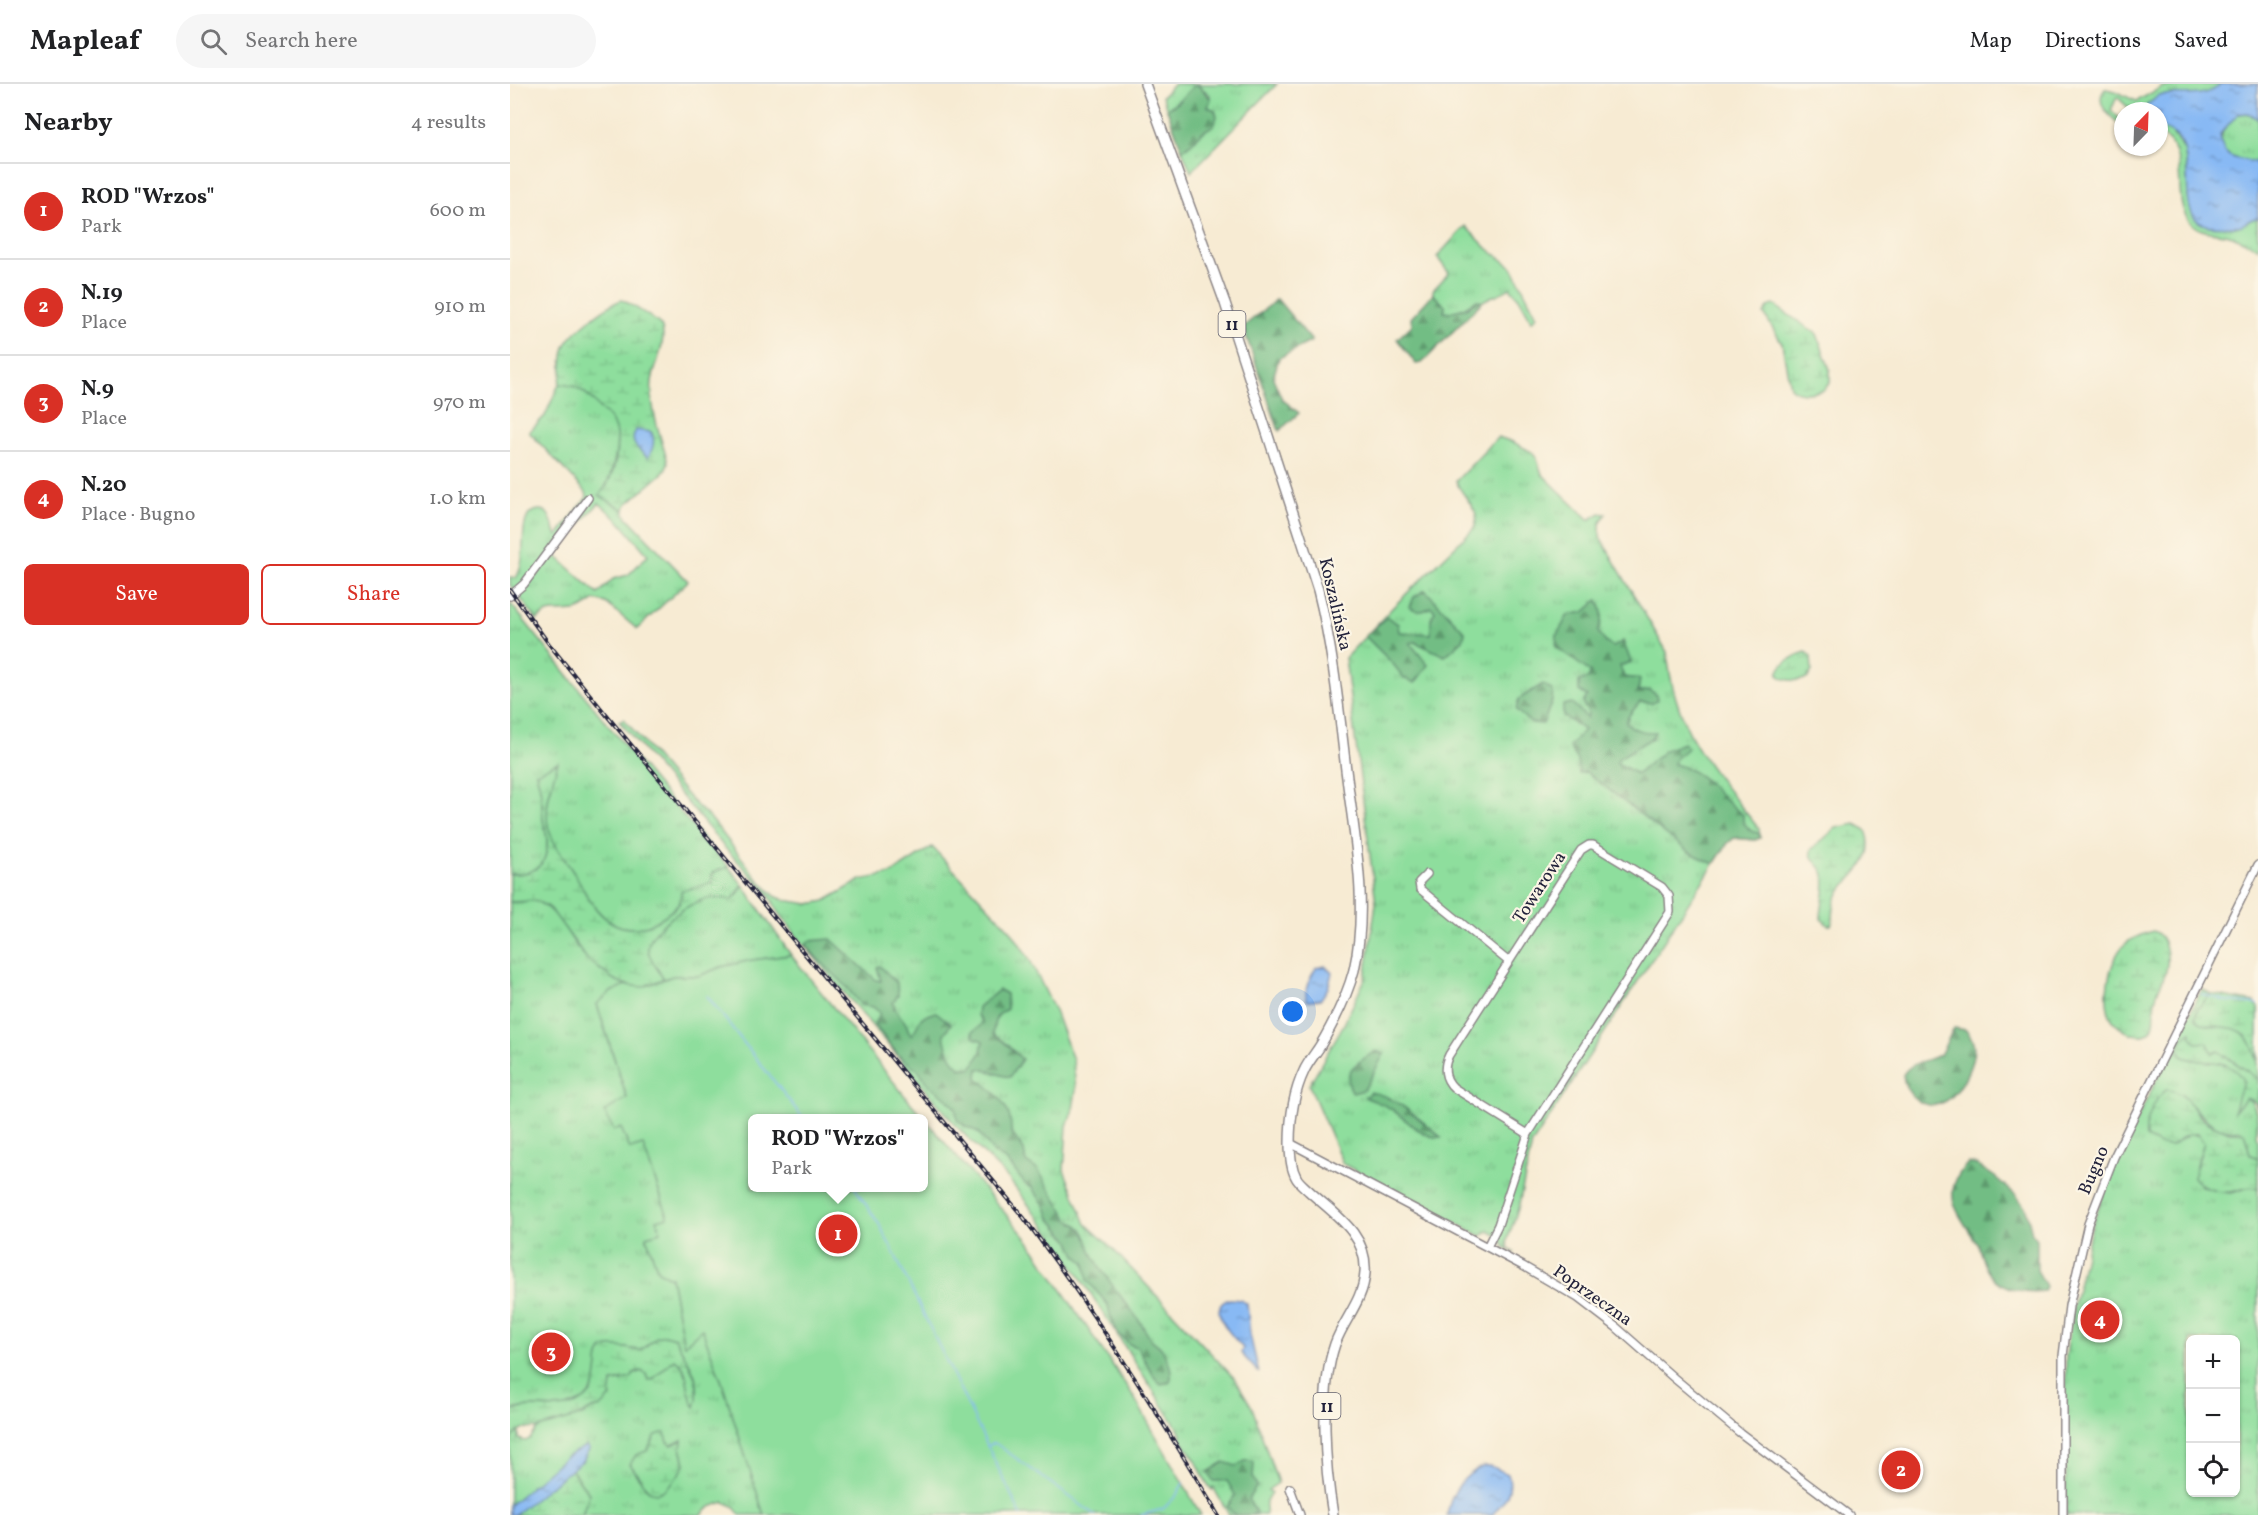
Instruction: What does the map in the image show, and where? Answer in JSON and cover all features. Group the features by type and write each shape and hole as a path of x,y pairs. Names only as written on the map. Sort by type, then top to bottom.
{"highway":[{"name":"Koszalińska","path":"1145,84 1225,303 1316,582 1334,670 1359,875 1359,936 1351,979 1343,1002 1332,1026 1302,1076 1294,1106 1290,1143"},
{"name":"11","path":"1290,1143 1296,1177 1351,1228 1358,1240 1364,1259 1365,1272 1358,1303 1335,1343 1327,1382 1326,1446 1328,1485 1333,1515"}],"street":[{"path":"510,596 524,584 588,498"},
{"name":"Towarowa","path":"1589,845 1598,847 1662,887 1670,901 1670,912 1665,921 1528,1134 1454,1088 1445,1074 1445,1064 1449,1055 1509,962 1581,850 1589,845"},
{"name":"Bugno","path":"2062,1515 2062,1356 2069,1306 2088,1224 2114,1157 2258,865"},
{"path":"1427,874 1419,882 1420,889 1509,962"},
{"path":"1487,1247 1498,1225 1528,1134"},
{"name":"Poprzeczna","path":"1290,1143 1556,1284 1593,1309 1739,1432 1849,1515"},
{"path":"1290,1488 1300,1515"}],"green space":[{"path":"1174,84 1277,84 1191,172 1182,150 1197,138 1215,110 1208,107 1210,95 1198,85 1167,109 1162,96"},
{"path":"2185,84 2222,84 2214,91 2200,95 2172,94 2151,102 2122,102 2117,97 2111,110 2114,113 2114,120 2102,105 2101,100 2105,89 2113,90 2137,101 2162,87"},
{"path":"1194,85 1198,85 1211,99 1208,107 1215,110 1217,116 1214,126 1205,130 1182,150 1167,109 1177,103"},
{"path":"2247,113 2258,119 2258,162 2233,158 2225,152 2222,146 2224,128 2238,114"},
{"path":"2168,130 2185,151 2189,202 2222,225 2236,227 2257,217 2258,248 2228,234 2199,229 2190,222 2181,200 2175,151 2169,141"},
{"path":"1465,226 1488,249 1512,267 1537,316 1532,321 1519,298 1510,288 1482,302 1478,300 1458,311 1444,312 1445,306 1433,294 1433,290 1449,273 1437,257"},
{"path":"1433,294 1445,306 1444,312 1446,313 1468,307 1474,301 1482,302 1422,363 1416,364 1397,339 1412,325 1411,318"},
{"path":"1277,299 1312,341 1279,358 1273,378 1282,399 1299,413 1279,431 1243,327"},
{"path":"622,300 654,320 663,331 662,345 652,381 652,402 668,463 665,471 626,505 624,510 599,495 613,471 617,451 616,432 612,421 581,390 559,384 568,341 590,320"},
{"path":"1774,305 1817,334 1830,370 1830,382 1824,390 1802,393 1790,387 1782,343 1764,314 1768,307"},
{"path":"559,384 571,385 581,390 611,419 616,436 615,458 609,479 600,495 624,510 626,516 688,581 637,629 606,603 595,600 578,610 547,613 537,620 510,585 510,577 516,578 520,570 524,527 530,513 537,510 546,512 557,536 587,497 586,492 529,432 545,416","holes":["599,503 619,521 648,555 628,575 613,579 598,594 553,553"]},
{"path":"1498,437 1532,452 1542,474 1589,520 1600,513 1606,514 1600,524 1600,537 1667,652 1671,680 1687,728 1711,768 1759,829 1760,838 1755,840 1734,838 1727,844 1532,1144 1518,1209 1507,1241 1508,1247 1515,1253 1504,1247 1500,1237 1488,1231 1481,1236 1343,1164 1309,1085 1344,1024 1365,979 1376,903 1345,658 1393,607 1473,529 1476,523 1475,511 1456,481"},
{"path":"1425,590 1465,632 1463,640 1445,656 1415,642 1410,643 1428,665 1415,683 1404,678 1365,636 1387,617 1398,624 1399,632 1431,634 1431,619 1435,611 1431,607 1420,611 1410,607 1414,597"},
{"path":"1598,600 1602,616 1598,632 1606,643 1614,647 1623,641 1631,662 1620,666 1624,677 1640,679 1638,692 1649,690 1656,694 1657,700 1653,703 1640,702 1626,722 1639,730 1655,732 1652,738 1619,758 1617,763 1637,774 1665,750 1684,743 1688,748 1676,758 1674,764 1703,779 1743,815 1743,822 1750,830 1760,834 1760,838 1755,840 1734,838 1727,844 1714,864 1689,852 1586,772 1579,773 1577,760 1569,747 1584,730 1563,716 1563,705 1572,703 1587,718 1588,713 1583,703 1587,696 1579,691 1579,681 1589,678 1590,672 1556,647 1557,635 1568,615 1584,612"},
{"path":"510,603 645,770 729,867 716,871 712,875 712,883 690,888 668,913 656,922 643,927 630,928 616,925 603,916 591,902 551,836 546,814 552,785 536,773 541,790 547,838 546,855 543,862 533,870 527,873 510,874"},
{"path":"1806,652 1811,657 1812,671 1807,679 1788,680 1778,675 1792,658"},
{"path":"1543,684 1553,691 1552,701 1543,724 1531,723 1516,710 1519,699"},
{"path":"624,719 691,800 712,820 758,879 775,896 784,900 809,904 825,901 861,880 891,874 932,847 1011,931 1029,958 1055,1011 1073,1060 1076,1090 1067,1126 1064,1170 1086,1224 1109,1245 1235,1379 1252,1407 1278,1483 1268,1490 1271,1493 1266,1502 1265,1515 1229,1515 1213,1487 1212,1490 1207,1483 1181,1438 1182,1435 1058,1243 1007,1177 959,1129 803,944 767,892 725,848 619,721"},
{"path":"558,762 548,802 547,818 550,833 589,899 601,914 612,922 623,927 634,928 657,921 680,903 681,891 712,883 712,875 716,871 729,867 743,885 733,899 708,898 689,906 661,926 654,934 649,942 648,950 663,979 643,987 626,985 613,979 587,959 550,908 536,901 510,902 510,874 527,873 533,870 543,862 546,855 547,838 541,790 536,773"},
{"path":"1855,824 1866,830 1869,851 1861,868 1837,897 1832,922 1828,925 1821,919 1824,875 1812,858 1811,850 1836,828"},
{"path":"743,885 791,955 721,967 699,976 673,976 663,979 648,950 649,942 654,934 669,918 688,906 709,898 737,896"},
{"path":"536,901 551,911 561,921 588,960 606,974 626,985 611,992 597,1005 627,1099 605,1112 621,1127 630,1148 643,1144 668,1218 661,1232 646,1236 658,1271 671,1277 684,1345 702,1328 723,1385 764,1515 740,1515 733,1506 724,1502 708,1508 701,1515 582,1515 589,1494 571,1469 582,1461 589,1449 586,1446 565,1458 510,1505 510,1444 516,1433 519,1433 519,1439 525,1441 530,1439 538,1428 580,1416 601,1407 611,1389 612,1382 621,1381 641,1371 646,1374 648,1380 653,1379 674,1359 684,1368 695,1406 697,1386 693,1370 675,1338 657,1337 641,1350 613,1347 598,1375 596,1386 584,1400 564,1408 529,1407 510,1410 510,902","holes":["656,1435 672,1446 682,1440 681,1448 685,1464 659,1492 649,1491 635,1473 636,1455 647,1451"]},
{"path":"2153,931 2158,933 2164,942 2167,954 2166,971 2156,997 2154,1024 2147,1034 2136,1035 2123,1030 2114,1022 2108,1005 2108,982 2114,961 2124,945 2134,938"},
{"path":"831,939 876,980 881,981 877,967 880,966 897,983 898,995 893,1003 912,1035 922,1017 936,1012 951,1024 944,1034 945,1039 951,1056 960,1067 972,1068 981,1052 983,1041 974,1038 972,1032 980,1026 982,1021 977,1015 978,1007 999,990 1006,994 1007,1009 996,1019 993,1034 1022,1059 1010,1077 978,1069 977,1078 1006,1108 1011,1123 1011,1132 1024,1150 1026,1162 1038,1170 1069,1220 1084,1231 1094,1257 1105,1274 1150,1338 1162,1349 1171,1370 1170,1382 1161,1384 1137,1347 1129,1344 1117,1332 1108,1305 1088,1281 1085,1263 1076,1255 1069,1240 1050,1218 1046,1207 1032,1188 1025,1184 1007,1161 994,1153 978,1132 957,1120 956,1109 930,1086 918,1070 898,1055 874,1024 879,1017 879,1012 873,1007 861,1005 806,945 809,941"},
{"path":"791,955 920,1114 748,1114 748,1192 928,1192 928,1123 1028,1240 1132,1394 1201,1515 764,1515 723,1385 702,1329 684,1345 671,1277 658,1271 646,1236 661,1232 657,1220 668,1217 643,1145 630,1149 621,1128 614,1130 604,1112 627,1098 597,1004 611,992 626,985 643,987 673,976 699,976 721,967"},
{"path":"2202,989 2211,994 2197,1009 2198,1021 2214,1027 2230,1026 2244,1034 2253,1048 2258,1079 2225,1055 2213,1054 2209,1046 2197,1043 2191,1037 2192,1060 2222,1063 2241,1075 2244,1082 2235,1110 2246,1098 2255,1108 2258,1158 2250,1155 2246,1138 2241,1130 2231,1131 2214,1125 2181,1094 2158,1098 2146,1127 2160,1145 2171,1146 2191,1133 2201,1137 2204,1143 2196,1165 2201,1186 2226,1193 2251,1187 2258,1189 2258,1515 2066,1515 2066,1356 2073,1307 2092,1225 2117,1159"},
{"path":"2211,994 2255,1002 2258,1008 2258,1059 2249,1039 2241,1032 2228,1027 2207,1025 2195,1018 2197,1009"},
{"path":"1954,1028 1966,1030 1972,1041 1973,1058 1967,1075 1952,1097 1938,1104 1924,1104 1912,1096 1903,1075 1910,1067 1940,1055"},
{"path":"2191,1032 2191,1037 2197,1043 2207,1042 2213,1054 2218,1051 2258,1079 2258,1107 2255,1102 2246,1098 2234,1112 2237,1097 2244,1082 2231,1067 2182,1056 2181,1042"},
{"path":"1376,1051 1384,1054 1364,1090 1353,1093 1349,1085 1349,1073 1357,1063"},
{"path":"2166,1090 2179,1093 2199,1116 2210,1124 2229,1132 2244,1132 2250,1155 2258,1158 2258,1189 2250,1187 2233,1192 2219,1192 2204,1187 2196,1181 2193,1177 2204,1143 2198,1134 2187,1135 2171,1146 2160,1145 2146,1138 2151,1112"},
{"path":"1370,1092 1390,1098 1441,1137 1421,1132 1391,1109 1365,1097"},
{"path":"1968,1163 1977,1165 1995,1177 2016,1195 2026,1209 2032,1233 2037,1239 2037,1270 2046,1286 2044,1291 2028,1292 2012,1288 1997,1281 1987,1270 1977,1244 1954,1204 1954,1185"},
{"path":"664,1335 675,1338 696,1380 695,1407 686,1374 680,1363 674,1359 653,1379 648,1380 646,1374 641,1371 636,1372 631,1378 612,1382 610,1398 601,1407 580,1416 538,1428 524,1429 516,1433 510,1444 510,1410 530,1407 559,1408 574,1405 592,1392 599,1358 605,1348 641,1350 657,1337"},
{"path":"665,1433 668,1442 672,1445 682,1440 681,1448 685,1464 671,1484 655,1493 649,1491 630,1464 636,1455 647,1451 656,1435"},
{"path":"1247,1460 1254,1462 1253,1478 1257,1486 1248,1499 1256,1512 1252,1515 1235,1515 1227,1507 1235,1495 1227,1481 1213,1481 1208,1472 1224,1462 1236,1466"},
{"path":"571,1469 589,1494 582,1515 514,1515"}],"water":[{"path":"2222,84 2258,84 2258,119 2247,113 2238,114 2220,134 2221,143 2227,154 2237,159 2258,162 2258,218 2239,226 2208,226 2194,218 2189,206 2186,159 2182,145 2174,134 2168,132 2168,102 2151,102 2159,95 2192,95 2215,89"},
{"path":"636,430 651,432 653,445 648,458 634,443"},
{"path":"1325,966 1332,973 1328,988 1321,999 1307,1001 1307,988 1316,968"},
{"path":"1230,1299 1241,1300 1247,1304 1250,1335 1259,1373 1241,1353 1243,1348 1223,1323 1219,1309 1222,1303"},
{"path":"586,1446 589,1449 582,1461 514,1515 510,1515 510,1505 565,1457"},
{"path":"1484,1466 1491,1466 1508,1474 1509,1491 1500,1506 1492,1515 1447,1515 1459,1485 1470,1474"}],"waterway":[{"path":"2201,994 2226,1001 2258,1004"},
{"path":"707,996 800,1114"},
{"path":"858,1192 879,1224 895,1255 1021,1515"},
{"path":"987,1446 995,1443 1095,1515"},
{"path":"1141,1515 1163,1509 1176,1496 1183,1483"}],"railway":[{"path":"510,590 549,644 608,717 1024,1218 1076,1290 1125,1364 1218,1515"}],"place":[{"name":"ROD \"Wrzos\"","path":"838,1234"},
{"name":"N.20","path":"2100,1320"},
{"name":"N.9","path":"551,1352"},
{"name":"N.19","path":"1901,1470"}]}
